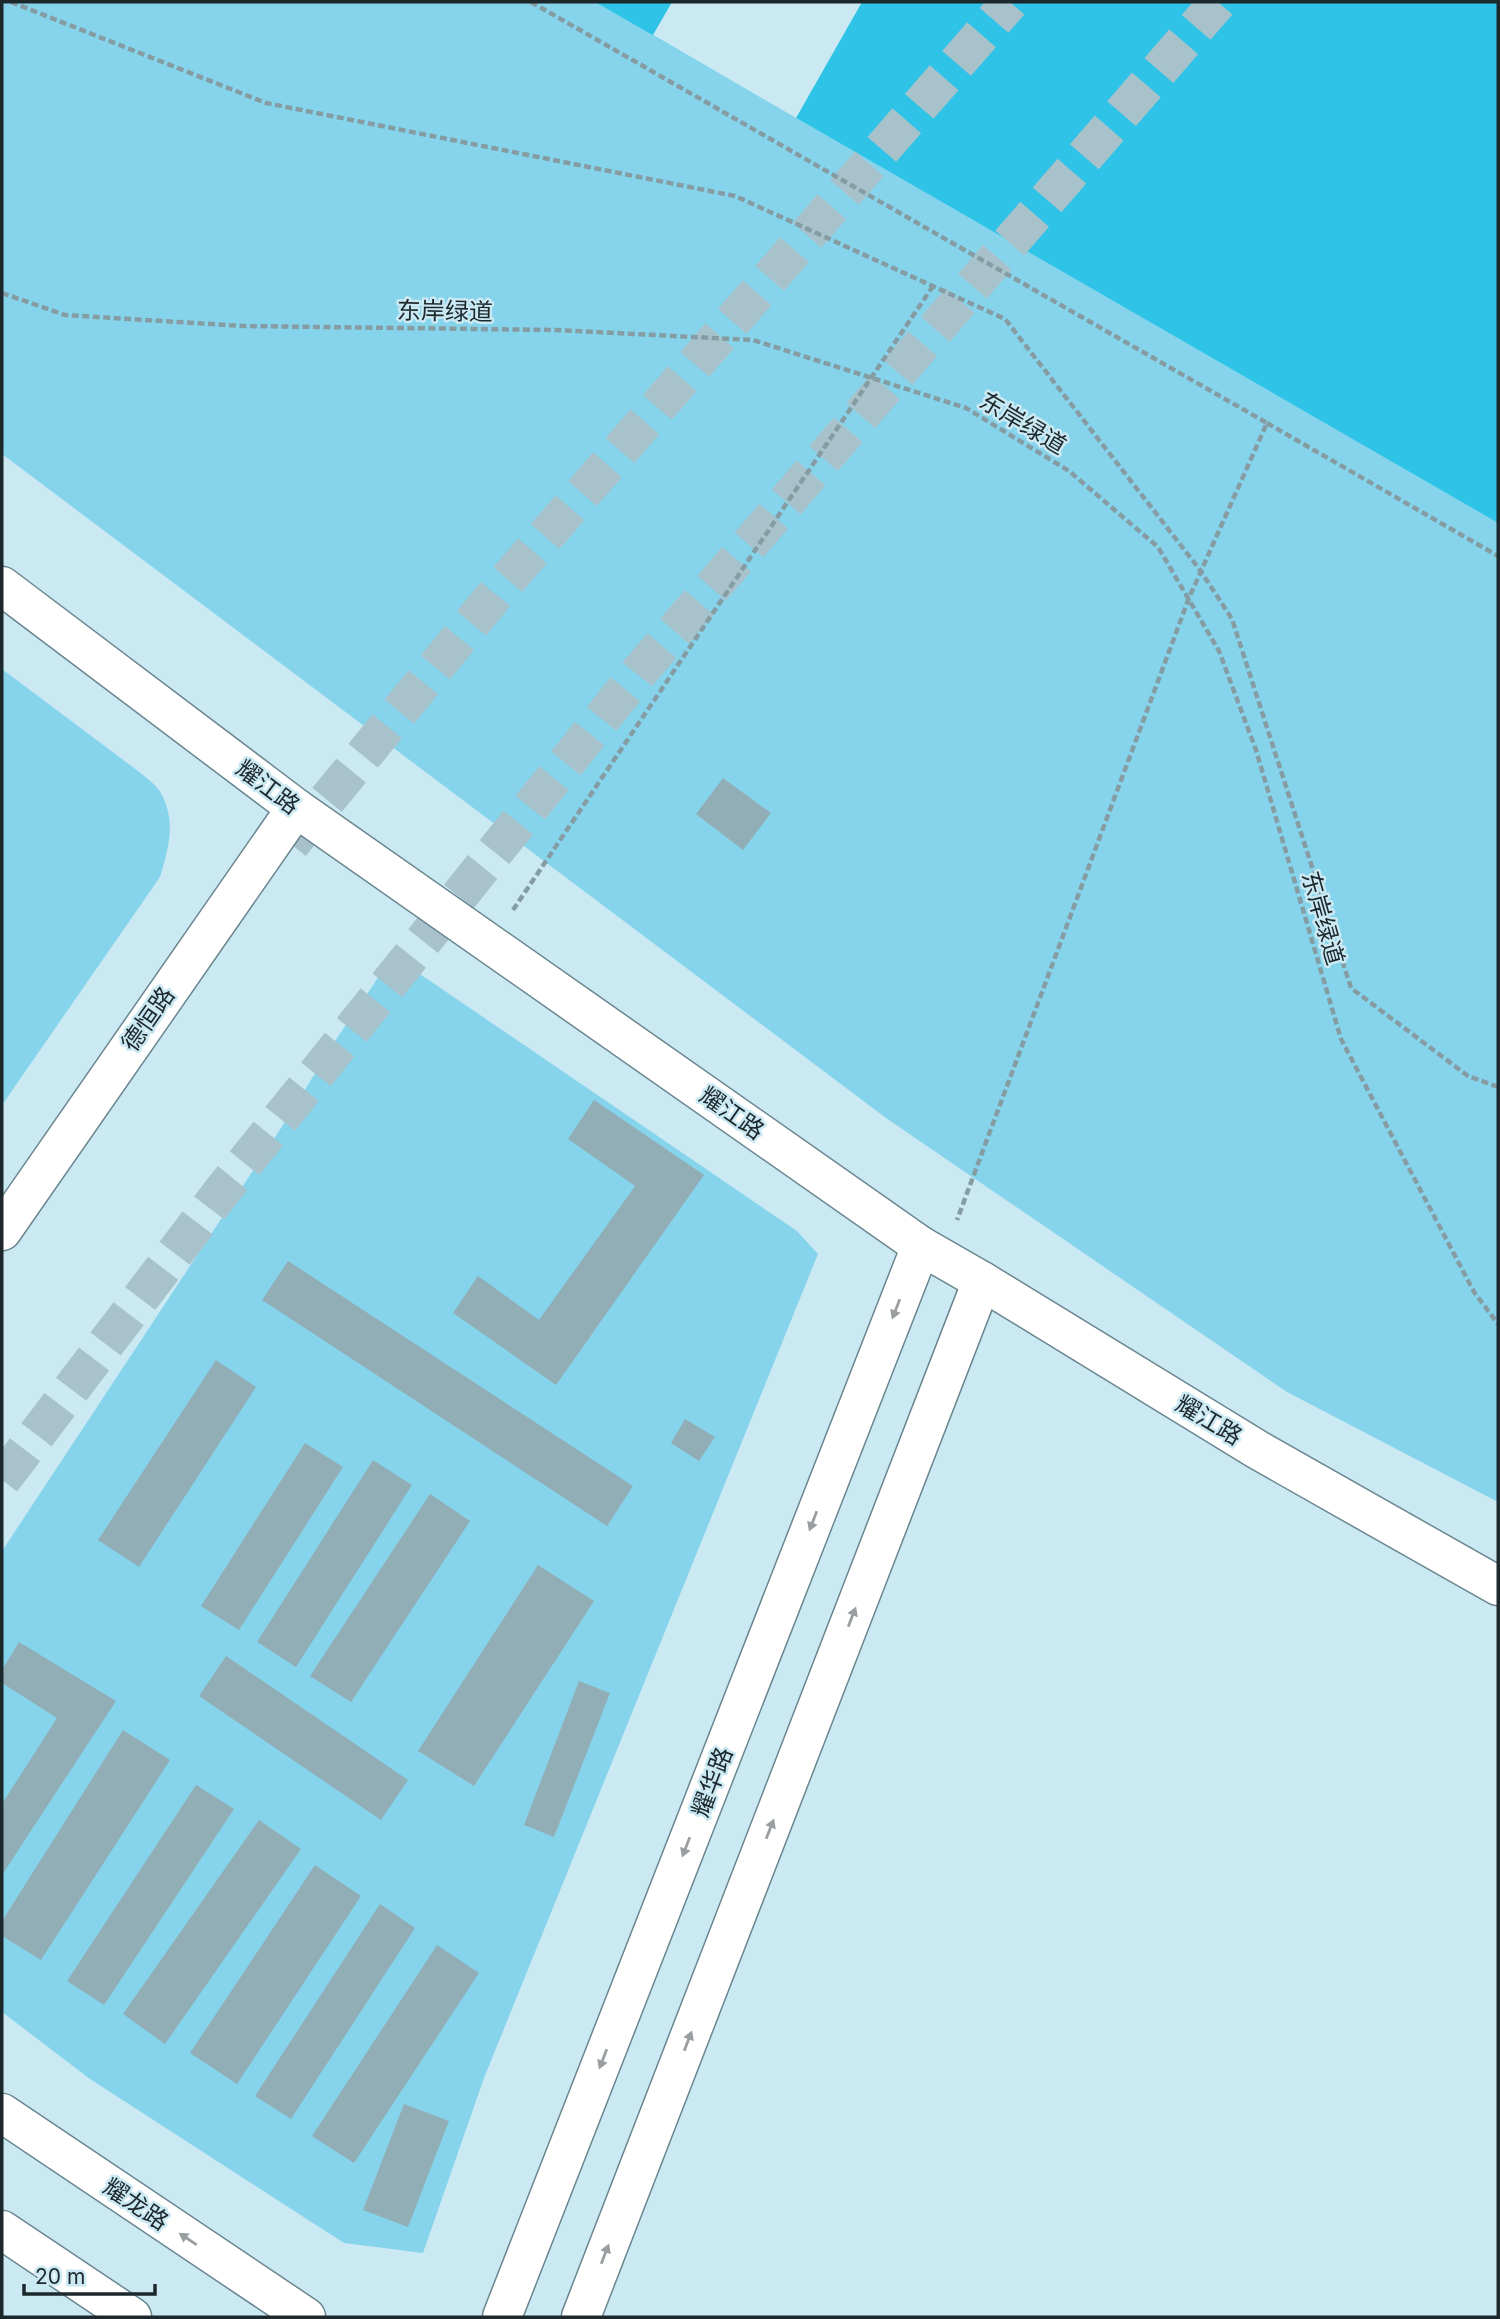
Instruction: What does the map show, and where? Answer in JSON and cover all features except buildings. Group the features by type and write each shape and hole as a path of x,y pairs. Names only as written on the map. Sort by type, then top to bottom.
{"main road":[{"name":"耀江路","path":"2,586 296,808 932,1252 1258,1450 1498,1586"},
{"name":"德恒路","path":"2,1231 296,808"},
{"name":"耀华路","path":"502,2317 932,1252"},
{"path":"581,2317 982,1281"},
{"name":"耀龙路","path":"2,2113 306,2317"},
{"path":"2,2230 132,2317"}],"path":[{"path":"11,2 266,103 735,196 1005,319 1200,570 1232,619 1351,988 1468,1076 1498,1087"},
{"path":"531,2 1498,556"},
{"path":"490,944 933,286"},
{"name":"东岸绿道","path":"2,293 65,315 78,316 243,326 556,330 753,340 966,408 1069,471 1158,547 1219,651 1256,750 1341,1039 1474,1292 1498,1324"},
{"path":"932,1252 1200,570 1267,423"}],"shaded area":[{"path":"2,2 595,2 1498,523 1498,1502 1287,1392 886,1118 2,454"},
{"path":"595,2 1498,2 1498,523"},
{"path":"2,669 155,785 165,801 170,833 160,877 2,1105"},
{"path":"395,957 797,1231 818,1254 484,2078 423,2253 344,2243 90,2079 2,2012 2,1551 281,1128 337,1038"}],"pier":[{"path":"672,2 862,2 796,118 653,35"}],"tunnel":[{"path":"291,844 502,586 1010,2"},
{"path":"2,1480 219,1195 640,671 1218,2"}]}
